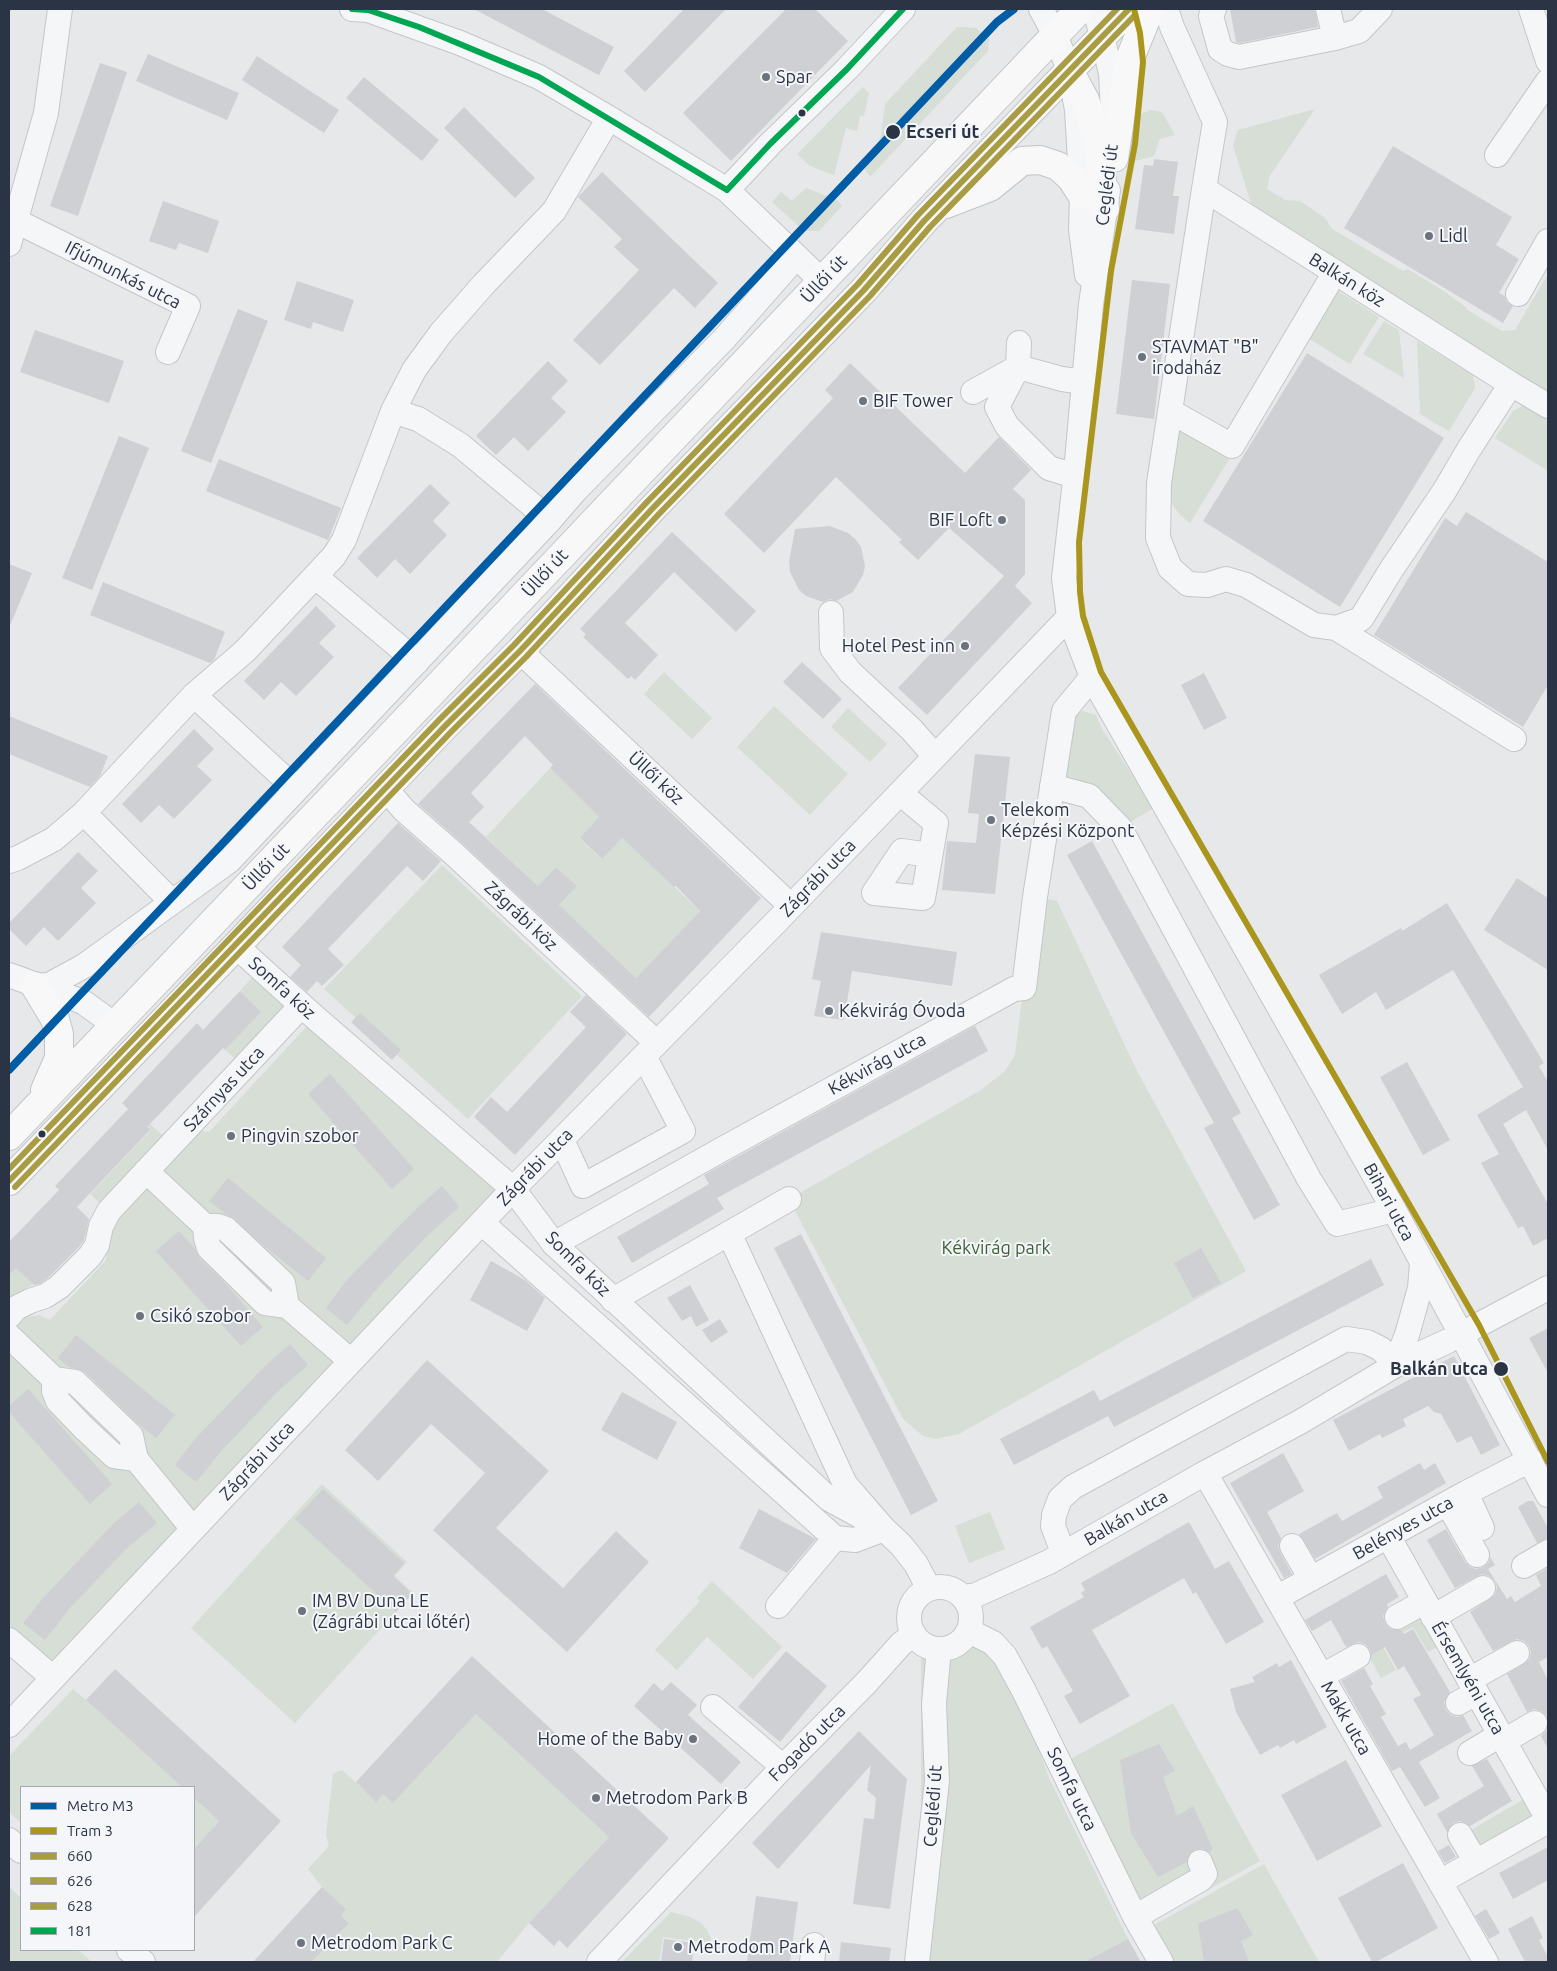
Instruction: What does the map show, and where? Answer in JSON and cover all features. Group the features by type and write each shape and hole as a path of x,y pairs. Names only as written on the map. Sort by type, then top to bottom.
{"main road":[{"name":"Üllői út","path":"9,1136 1080,9"},
{"name":"Üllői út","path":"9,1181 520,651 652,509 864,290 938,208 1129,9"},
{"path":"1114,158 1129,61 1150,9"},
{"path":"1012,81 1044,69 1070,72 1085,100 1098,140 1106,209"},
{"path":"938,208 990,188 1022,161 1040,160 1058,166 1071,178 1082,195"},
{"path":"35,986 56,1019 59,1034 59,1058 52,1077 36,1107"},
{"path":"114,1070 116,1048 115,1024 149,1034"}],"street":[{"name":"Ifjúmunkás utca","path":"60,9 46,113 11,235 188,306 168,352"},
{"path":"362,9 452,40 539,77 610,118 727,190 822,281"},
{"path":"727,190 770,144 847,69 903,9"},
{"path":"1041,9 1055,35"},
{"name":"Ceglédi út","path":"1092,677 1069,617 1064,578 1092,304 1114,158 1111,73 1095,9"},
{"path":"1166,9 1172,27 1215,122 1159,483 1158,538 1170,568 1188,584 1207,585 1226,579 1246,585 1314,625 1336,628 1514,739"},
{"path":"1214,9 1211,16 1220,49 1228,54 1239,57 1335,38 1359,31 1374,11"},
{"path":"1328,9 1335,38"},
{"path":"1531,9 1548,61"},
{"name":"Ceglédi út","path":"1055,35 1070,72 1077,110 1082,195 1081,230 1092,304"},
{"path":"1497,155 1548,80"},
{"path":"9,861 54,839 84,813 194,695 245,651 334,556 344,540 393,411 414,370 441,333 484,284 554,211 610,118"},
{"name":"Balkán köz","path":"1204,189 1548,406"},
{"path":"1518,294 1548,241"},
{"name":"Üllői út","path":"35,986 48,985 84,966 229,861 550,520 575,491 724,339 796,257"},
{"path":"1170,411 1232,446 1335,272"},
{"path":"1019,343 1018,367 997,407 1007,426 1049,468 1065,473 1076,472"},
{"path":"973,392 1018,367 1062,379 1084,382"},
{"path":"1336,628 1361,619 1511,384"},
{"path":"393,411 418,419 460,445 550,520"},
{"path":"315,576 417,662"},
{"path":"831,613 832,648 850,672 911,729 936,756"},
{"name":"Zágrábi utca","path":"9,1725 35,1713 53,1678 513,1189 791,906 1069,617"},
{"name":"Üllői köz","path":"520,651 791,906"},
{"name":"Kékvirág utca","path":"554,1244 1014,989 1024,988 1034,898 1064,711 1092,677"},
{"name":"Bihari utca","path":"1092,677 1394,1210 1548,1495"},
{"path":"194,695 296,789"},
{"path":"1052,786 1089,796 1120,828 1309,1179 1337,1224 1394,1210"},
{"name":"Zágrábi köz","path":"386,789 404,810 460,860 650,1050 684,1131 582,1186 562,1140"},
{"path":"900,793 936,823 930,855"},
{"path":"84,813 172,902"},
{"name":"Somfa köz","path":"236,946 302,1006 513,1189 554,1244 829,1499 884,1529 901,1545 916,1564 929,1589"},
{"path":"9,975 83,1002 115,1024"},
{"name":"Szárnyas utca","path":"9,1316 16,1308 30,1300 45,1296 59,1287 90,1256 97,1245 101,1226 107,1214 302,1006"},
{"path":"146,1171 205,1226 226,1228 283,1283 287,1306 351,1361"},
{"path":"613,1300 790,1199"},
{"name":"Somfa köz","path":"482,1223 835,1538"},
{"path":"729,1233 845,1484 884,1529 855,1540 835,1538 778,1606"},
{"path":"1394,1366 1407,1335 1420,1288 1422,1263"},
{"name":"Balkán utca","path":"964,1597 976,1595 1049,1562 1300,1422 1394,1366 1461,1334 1548,1288"},
{"path":"9,1336 54,1379 75,1382 132,1436 136,1459 193,1529"},
{"path":"1067,1552 1059,1542 1053,1526 1054,1515 1060,1499 1073,1487 1342,1341 1352,1339 1367,1342 1386,1354 1392,1360 1394,1366"},
{"name":"Belényes utca","path":"1278,1597 1530,1460"},
{"name":"Makk utca","path":"1206,1473 1322,1676 1390,1778 1440,1882 1486,1962"},
{"path":"1457,1498 1482,1528"},
{"path":"1457,1498 1477,1555"},
{"name":"Érsemlyéni utca","path":"1388,1536 1431,1615 1470,1696 1502,1737 1548,1820"},
{"path":"1292,1546 1311,1579"},
{"path":"1524,1566 1548,1552"},
{"path":"938,1587 948,1588 964,1597 971,1613 969,1630 957,1644 939,1649 922,1644 914,1634 909,1620 910,1610 914,1601 929,1589 938,1587"},
{"path":"1398,1617 1431,1615 1486,1593"},
{"name":"Somfa utca","path":"969,1630 993,1643 1005,1656 1135,1917 1161,1962"},
{"name":"Fogadó utca","path":"598,1962 783,1767 866,1683 901,1644 914,1634"},
{"path":"9,1640 53,1678"},
{"name":"Ceglédi út","path":"917,1962 937,1780 934,1703 939,1649"},
{"path":"1322,1676 1358,1656"},
{"path":"1470,1696 1519,1657"},
{"path":"714,1707 783,1767"},
{"path":"1472,1745 1533,1729"},
{"path":"1440,1882 1548,1820"},
{"path":"1460,1835 1476,1862"},
{"path":"9,1840 20,1850"},
{"path":"1135,1917 1202,1879 1205,1874 1200,1862"},
{"path":"130,1951 143,1962"}],"green space":[{"path":"957,27 976,28 989,38 988,51 870,177 865,169 881,136 885,104"},
{"path":"863,87 869,93 864,116 860,116 857,131 846,128 834,175 810,166 797,154"},
{"path":"1315,109 1269,177 1267,189 1285,200 1300,201 1325,218 1332,229 1403,271 1408,269 1502,331 1515,330 1548,274 1548,394 1253,210 1233,145 1238,130"},
{"path":"1151,110 1162,112 1175,135 1160,139 1154,156 1116,166 1123,121"},
{"path":"806,188 837,200 842,206 819,231 804,231 772,202 781,192 792,201"},
{"path":"1338,291 1379,317 1350,364 1308,338"},
{"path":"1384,321 1399,330 1404,378 1363,354"},
{"path":"1417,341 1473,375 1475,388 1449,431 1420,414"},
{"path":"1522,406 1548,419 1548,471 1495,438 1513,411"},
{"path":"1178,428 1231,456 1190,523 1180,515 1172,504 1167,491"},
{"path":"664,672 712,718 692,739 644,694"},
{"path":"774,706 848,774 810,815 737,747"},
{"path":"848,708 887,744 870,762 831,727"},
{"path":"1083,711 1096,715 1102,729 1154,808 1120,828 1062,782 1071,716"},
{"path":"550,768 599,817 580,839 601,859 622,838 700,911 636,978 559,905 577,886 556,867 538,886 486,837"},
{"path":"442,865 582,996 468,1119 324,989"},
{"name":"Kékvirág park","path":"1035,897 1057,901 1136,1069 1246,1271 959,1434 936,1439 923,1436 903,1419 789,1199 981,1090 1005,1071 1015,1055"},
{"path":"256,973 290,1006 239,1062 225,1050 261,1012 240,991"},
{"path":"308,1025 331,1049 481,1178 502,1193 46,1672 9,1640 9,1329 19,1319 39,1315 50,1320 106,1260 109,1228 197,1130 209,1132"},
{"path":"150,1124 167,1139 102,1205 90,1194 150,1131 147,1127"},
{"path":"16,1267 33,1284 9,1302 9,1275"},
{"name":"IM BV Duna LE (Zágrábi utcai lőtér)","path":"322,1484 407,1562 395,1576 413,1593 295,1723 191,1628"},
{"path":"990,1512 1005,1549 969,1563 955,1526"},
{"path":"712,1581 782,1647 753,1679 707,1637 677,1670 655,1650 700,1601 697,1598"},
{"path":"1422,1616 1439,1646 1428,1652 1413,1627 1382,1645 1396,1670 1381,1678 1365,1649"},
{"path":"993,1643 1005,1656 1049,1778 1128,1939 1084,1962 917,1962 921,1932 921,1653"},
{"path":"73,1689 181,1786 20,1786 20,1822 9,1812 9,1756"},
{"path":"1173,1703 1260,1861 1152,1921 1065,1762"},
{"path":"476,1714 609,1837 529,1923 497,1962 312,1962 349,1923 341,1916 346,1909 322,1887 308,1869 329,1846 326,1835 333,1774 342,1770 376,1801 383,1794 393,1803"},
{"path":"1526,1798 1539,1821 1479,1856 1466,1833"},
{"path":"195,1799 219,1821 195,1848"},
{"path":"1264,1864 1319,1962 1175,1962 1154,1925"},
{"path":"9,1887 20,1897 20,1951 79,1951 92,1962 9,1962"},
{"path":"671,1912 690,1917 701,1923 707,1930 711,1943 663,1937 659,1962 622,1962"}],"building":[{"path":"474,9 542,9 614,47 599,75"},
{"path":"684,9 726,9 645,92 624,71"},
{"name":"Spar","path":"786,9 815,9 848,41 731,161 683,113"},
{"path":"1230,9 1315,9 1318,27 1240,43 1236,42"},
{"path":"148,54 239,93 227,120 136,81"},
{"path":"257,56 339,110 324,133 242,80"},
{"path":"100,63 127,72 78,216 50,206"},
{"path":"364,77 439,140 422,161 346,98"},
{"path":"464,107 535,178 515,198 444,128"},
{"name":"Lidl","path":"1393,146 1512,217 1496,245 1519,259 1499,293 1505,296 1506,301 1513,306 1503,323 1344,228"},
{"path":"1154,159 1178,162 1173,196 1179,196 1174,234 1135,229 1144,165 1153,166"},
{"path":"602,172 718,283 695,308 674,288 600,365 573,340 639,270 614,247 622,239 578,197"},
{"path":"163,201 219,221 208,253 179,243 176,250 149,241"},
{"name":"STAVMAT \"B\" irodaház","path":"1132,280 1170,284 1154,419 1116,414"},
{"path":"297,281 354,300 343,332 313,322 311,329 284,320"},
{"path":"238,309 268,321 211,463 181,451"},
{"path":"35,330 124,361 109,403 20,372"},
{"path":"1307,353 1444,438 1340,607 1203,521"},
{"path":"548,361 568,381 551,398 566,412 528,451 514,437 496,455 476,436"},
{"path":"850,363 965,473 999,437 1031,470 1013,489 1025,500 1025,574 1015,586 1032,603 927,715 898,688 1004,576 949,528 918,560 899,542 902,540 836,477 764,553 724,514 833,398 825,390"},
{"path":"119,436 149,448 92,590 62,578"},
{"path":"219,459 341,508 328,540 206,491"},
{"path":"430,484 450,503 433,521 447,535 410,574 395,559 377,578 357,558"},
{"path":"1466,512 1548,562 1548,685 1523,727 1374,635 1445,518 1457,526"},
{"path":"830,526 848,533 855,539 861,547 865,566 863,575 853,592 836,601 830,599 823,602 806,596 799,590 790,572 789,562 795,529"},
{"path":"672,532 756,611 736,632 674,572 625,623 658,655 635,680 631,676 628,679 583,637 586,634 580,629"},
{"path":"9,564 32,573 9,628"},
{"path":"103,582 225,632 214,660 210,663 90,615"},
{"path":"316,606 336,626 319,643 334,657 296,696 281,682 264,700 244,681"},
{"path":"802,662 842,699 823,719 783,682"},
{"path":"1204,673 1227,718 1204,730 1181,685"},
{"path":"535,684 761,898 649,1017 418,804","holes":["525,736 553,765 550,768 599,817 580,838 602,859 622,838 674,887 676,886 700,911 636,978 559,905 577,886 556,867 538,886 469,822 484,807 471,793"]},
{"path":"9,716 108,756 100,776 90,787 9,754"},
{"path":"194,729 214,749 197,766 212,780 174,819 159,805 141,823 122,804"},
{"name":"Telekom Képzési Központ","path":"975,754 1010,757 995,894 942,890 947,841 976,843 979,814 968,813"},
{"path":"398,823 441,861 423,881 407,866 328,949 344,965 322,986 317,981 307,992 290,977 301,965 282,947"},
{"path":"1092,841 1241,1113 1232,1118 1280,1205 1254,1220 1204,1128 1214,1123 1067,855"},
{"path":"78,852 98,871 81,888 96,903 58,941 44,927 26,946 9,929 9,923"},
{"path":"1517,878 1548,898 1548,970 1484,930"},
{"path":"1447,903 1544,1063 1539,1066 1548,1082 1548,1150 1526,1110 1503,1124 1548,1204 1548,1238 1533,1246 1523,1226 1518,1228 1481,1163 1499,1154 1477,1115 1523,1087 1453,970 1386,1010 1376,992 1342,1014 1319,975 1401,928 1402,931"},
{"path":"821,932 957,952 952,986 852,971 844,1020 814,1016 821,981 812,979"},
{"path":"240,991 261,1012 225,1050 223,1048 147,1127 150,1130 77,1207 89,1219 84,1240 79,1247 50,1276 39,1284 34,1285 16,1268 9,1275 9,1242 59,1190 55,1186 128,1109 122,1103 197,1023 203,1030"},
{"path":"586,995 627,1034 515,1155 474,1117 491,1097 507,1112 586,1027 570,1012"},
{"path":"360,1013 401,1050 392,1060 351,1022"},
{"path":"975,1026 988,1051 717,1198 724,1209 632,1263 617,1237 709,1184 704,1175"},
{"path":"1407,1062 1450,1140 1423,1155 1380,1077"},
{"path":"330,1074 414,1169 392,1189 308,1094"},
{"path":"228,1178 326,1258 308,1281 259,1242 235,1219 209,1201"},
{"path":"442,1186 459,1207 401,1263 347,1325 326,1308 346,1281 417,1208"},
{"path":"179,1231 195,1249 199,1258 223,1281 263,1327 241,1346 156,1251"},
{"path":"801,1234 938,1501 911,1515 774,1248"},
{"path":"1201,1248 1221,1283 1193,1298 1174,1263"},
{"path":"1371,1259 1384,1285 1114,1427 1108,1416 1014,1465 1000,1439 1094,1390 1100,1401"},
{"path":"491,1261 525,1280 545,1298 527,1331 470,1300"},
{"path":"690,1285 709,1320 696,1327 691,1316 682,1321 667,1298"},
{"path":"720,1319 728,1332 711,1343 702,1330"},
{"path":"1548,1328 1548,1373 1529,1338"},
{"path":"76,1335 175,1415 156,1438 135,1421 85,1372 69,1367 58,1358"},
{"path":"290,1344 308,1365 278,1391 222,1450 196,1482 175,1465 195,1439 265,1366"},
{"path":"1454,1356 1500,1445 1481,1455 1471,1436 1457,1443 1441,1414 1434,1412 1428,1406 1403,1419 1406,1426 1382,1438 1380,1434 1349,1451 1333,1420"},
{"path":"427,1360 549,1471 496,1528 563,1588 616,1531 649,1562 567,1652 433,1530 485,1473 451,1442 431,1424 378,1481 345,1450"},
{"path":"28,1389 112,1484 90,1504 9,1412 9,1406"},
{"path":"622,1392 677,1422 657,1460 601,1430"},
{"path":"1283,1453 1304,1491 1267,1512 1281,1538 1278,1546 1292,1574 1284,1578 1230,1483"},
{"path":"1420,1463 1424,1470 1435,1463 1446,1483 1315,1559 1299,1534 1337,1513 1342,1521 1383,1498 1377,1487"},
{"path":"323,1489 404,1563 393,1576 412,1594 396,1612 295,1519"},
{"path":"1528,1501 1533,1501 1548,1528 1548,1538 1537,1543 1518,1507"},
{"path":"139,1502 157,1523 126,1549 70,1608 45,1640 23,1623 44,1597 114,1523"},
{"path":"759,1509 816,1539 787,1573 739,1548"},
{"path":"1189,1522 1215,1569 1229,1561 1264,1622 1226,1644 1196,1592 1193,1594 1184,1578 1092,1630 1130,1696 1080,1724 1064,1696 1073,1691 1047,1646 1042,1649 1030,1627 1084,1597 1081,1593 1085,1590 1081,1583"},
{"path":"1446,1529 1465,1562 1470,1567 1476,1569 1483,1567 1489,1562 1490,1557 1495,1565 1488,1569 1507,1599 1511,1596 1515,1602 1541,1586 1536,1575 1548,1568 1548,1657 1539,1662 1548,1680 1548,1721 1547,1716 1541,1711 1534,1709 1527,1712 1507,1674 1529,1660 1531,1653 1529,1646 1524,1641 1517,1639 1493,1651 1470,1612 1495,1595 1497,1587 1495,1581 1489,1576 1482,1574 1455,1588 1427,1540"},
{"path":"1386,1574 1399,1597 1387,1604 1388,1607 1383,1616 1385,1623 1390,1629 1401,1630 1404,1634 1413,1629 1450,1692 1444,1702 1446,1710 1451,1715 1457,1717 1463,1715 1472,1731 1419,1762 1440,1798 1425,1807 1400,1767 1392,1771 1341,1681 1364,1668 1373,1684 1370,1686 1386,1714 1381,1717 1398,1746 1406,1742 1410,1750 1434,1735 1413,1699 1421,1695 1404,1666 1398,1670 1385,1647 1371,1655 1370,1649 1365,1644 1358,1642 1346,1647 1331,1620 1312,1631 1305,1620"},
{"path":"786,1651 827,1686 780,1742 738,1707"},
{"name":"Metrodom Park B","path":"472,1656 669,1838 567,1948 559,1940 554,1946 529,1923 609,1837 476,1714 393,1803 383,1794 376,1802 356,1782"},
{"path":"1291,1660 1327,1727 1296,1744 1294,1740 1280,1748 1278,1745 1260,1755 1236,1712 1230,1689 1255,1682 1252,1677 1277,1663 1279,1667"},
{"path":"115,1669 281,1821 195,1916 195,1848 219,1821 195,1799 195,1786 181,1786 86,1700"},
{"name":"Home of the Baby","path":"671,1682 697,1705 688,1715 741,1762 721,1784 634,1706 654,1683 662,1691"},
{"path":"1548,1725 1548,1749 1541,1736 1547,1730"},
{"path":"859,1731 907,1779 890,1909 853,1904 864,1818 874,1819 876,1798 867,1790 871,1765 778,1869 752,1843"},
{"path":"1159,1744 1175,1771 1163,1777 1177,1816 1193,1806 1213,1849 1209,1852 1202,1848 1194,1850 1189,1854 1187,1862 1158,1877 1131,1833 1120,1760"},
{"path":"1487,1759 1512,1801 1470,1826 1460,1821 1453,1823 1447,1832 1437,1814 1484,1786 1472,1766"},
{"path":"1346,1760 1382,1826 1317,1861 1281,1795"},
{"path":"1449,1845 1456,1857 1445,1863 1438,1851"},
{"path":"1548,1847 1548,1880 1513,1899 1499,1873"},
{"path":"1403,1863 1438,1928 1376,1962 1372,1962 1338,1898"},
{"name":"Metrodom Park C","path":"322,1887 346,1909 341,1916 349,1923 312,1962 253,1962"},
{"path":"756,1896 798,1902 790,1962 747,1962"},
{"path":"1237,1908 1253,1935 1241,1941 1249,1962 1204,1962 1198,1924"},
{"path":"1486,1909 1500,1933 1489,1939 1475,1916"},
{"path":"1532,1916 1543,1938 1539,1940 1548,1957 1548,1962 1525,1962 1508,1929"},
{"name":"Metrodom Park A","path":"664,1939 694,1943 692,1962 661,1962"},
{"path":"1128,1939 1141,1962 1084,1962"},
{"path":"841,1942 891,1948 889,1962 839,1962"}],"metro line":[{"name":"M3","path":"9,1070 997,22 1014,9"}],"tram line":[{"name":"3","path":"1134,9 1140,33 1143,62 1135,144 1111,271 1079,542 1080,592 1083,616 1101,672 1479,1325 1548,1462"}],"transit line":[{"name":"181","path":"352,9 368,10 419,27 539,77 727,190"},
{"name":"181","path":"727,190 770,144 847,69 903,9"},
{"name":"628","path":"9,1169 439,720 514,645 646,503 858,284 918,215 1117,9"},
{"name":"660","path":"9,1181 445,726 520,651 652,509 864,290 924,221 1129,9"},
{"name":"626","path":"15,1187 451,732 526,657 658,515 870,296 930,227 1135,15"}],"place":[{"name":"Spar","path":"766,77"},
{"name":"Ecseri út","path":"893,132"},
{"name":"Lidl","path":"1429,236"},
{"name":"STAVMAT \"B\" irodaház","path":"1142,357"},
{"name":"BIF Tower","path":"863,401"},
{"name":"BIF Loft","path":"1002,520"},
{"name":"Hotel Pest inn","path":"965,646"},
{"name":"Telekom Képzési Központ","path":"991,820"},
{"name":"Kékvirág Óvoda","path":"829,1011"},
{"name":"Pingvin szobor","path":"231,1136"},
{"name":"Csikó szobor","path":"140,1316"},
{"name":"Balkán utca","path":"1501,1369"},
{"name":"IM BV Duna LE (Zágrábi utcai lőtér)","path":"302,1611"},
{"name":"Home of the Baby","path":"693,1739"},
{"name":"Metrodom Park B","path":"596,1798"},
{"name":"Metrodom Park C","path":"301,1943"},
{"name":"Metrodom Park A","path":"678,1947"}]}
